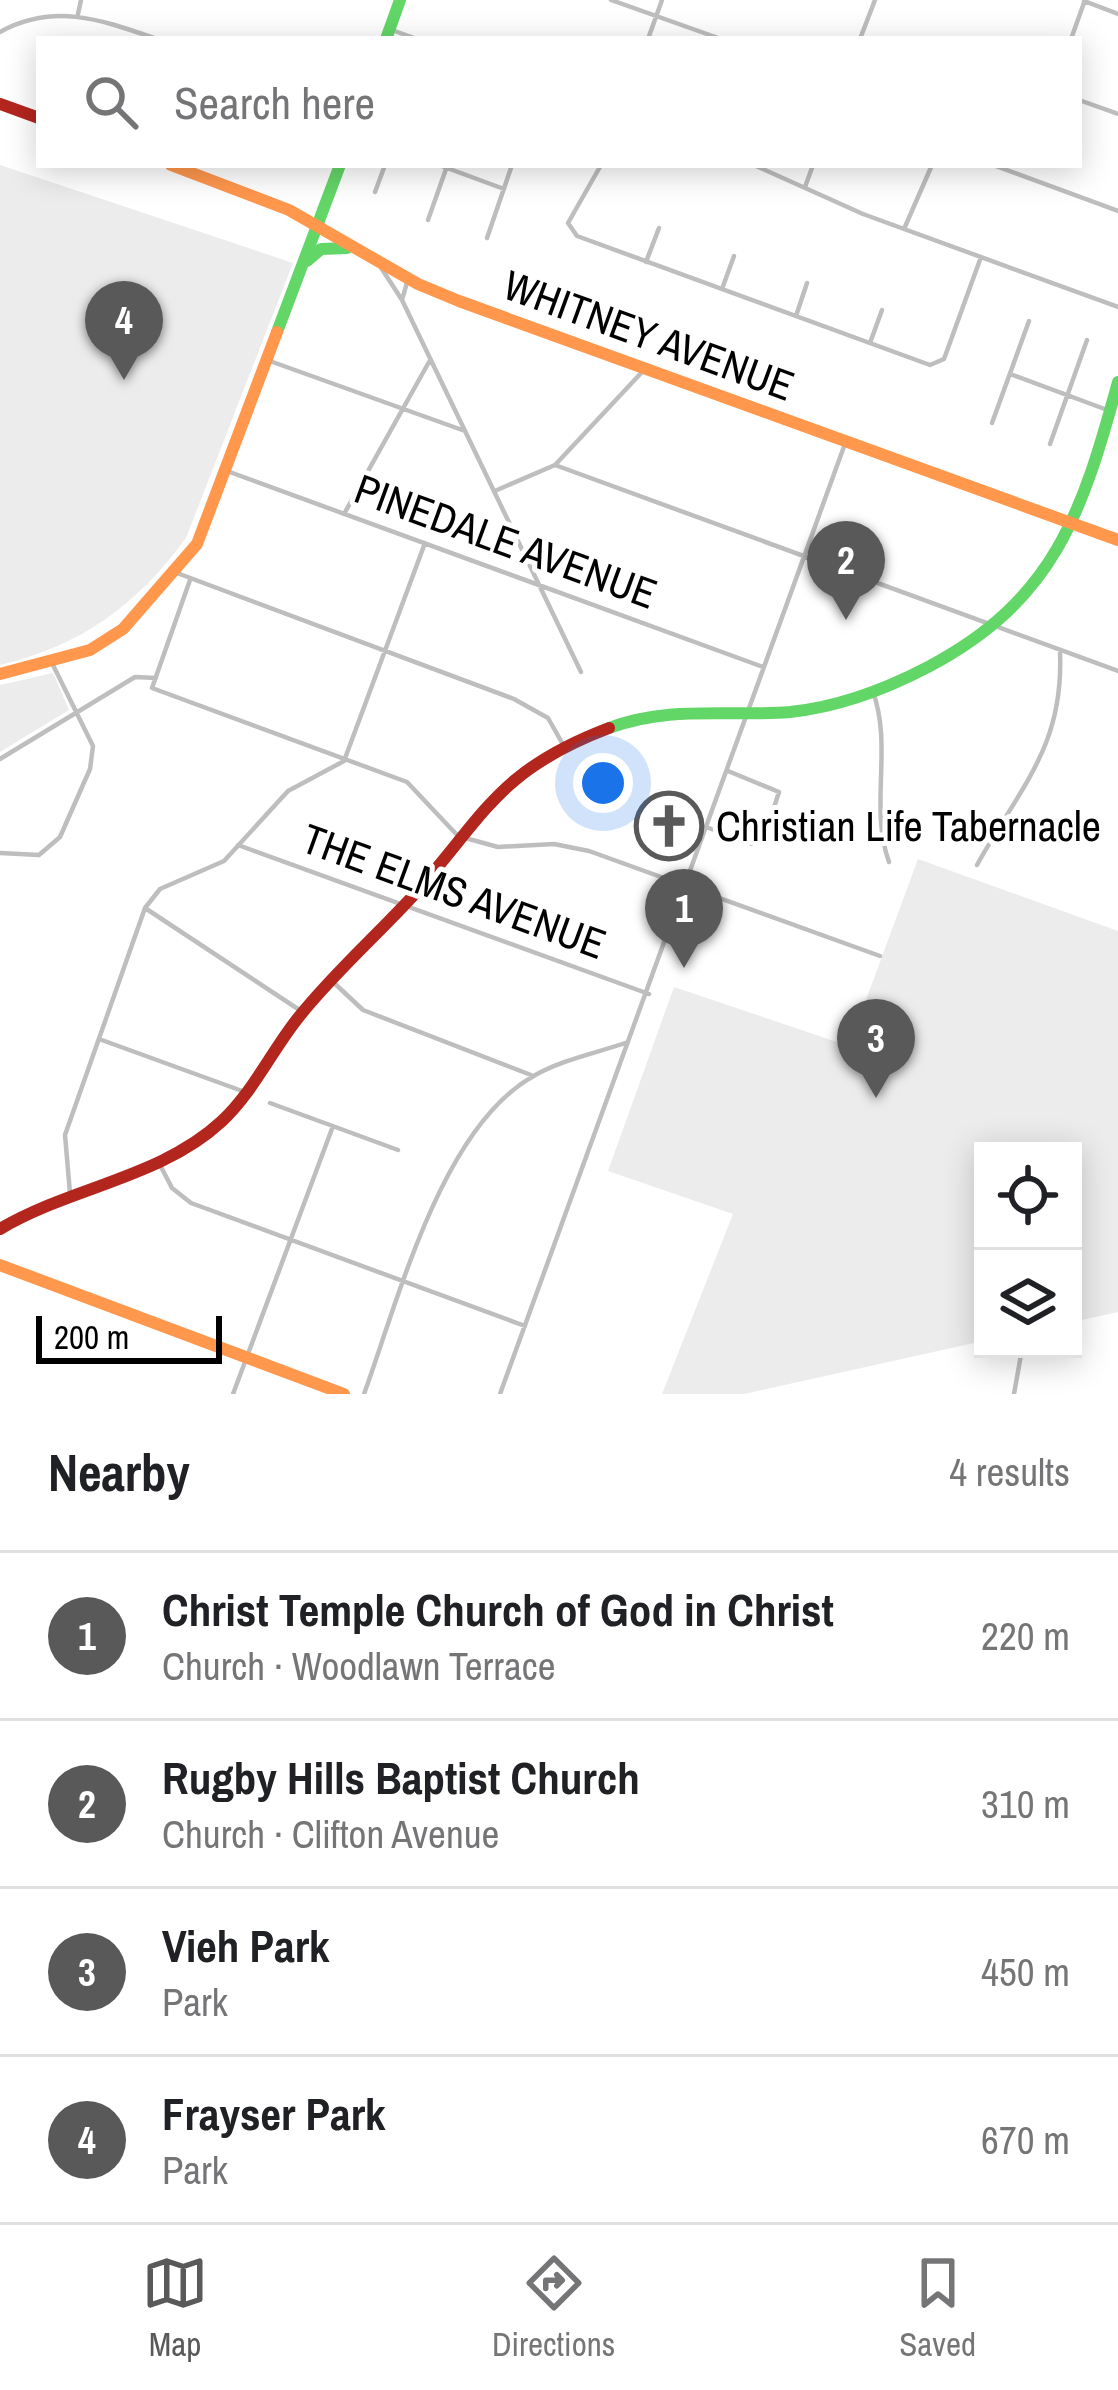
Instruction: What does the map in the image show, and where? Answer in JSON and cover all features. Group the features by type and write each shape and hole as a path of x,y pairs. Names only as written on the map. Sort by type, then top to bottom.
{"main road":[{"path":"387,34 400,0"},
{"path":"0,104 36,117"},
{"name":"WHITNEY AVENUE","path":"180,168 259,196 408,279 1118,540"},
{"path":"0,674 90,650 123,629 184,576 339,168"},
{"path":"302,267 321,249 355,249"},
{"path":"0,1229 70,1193 160,1165 214,1128 303,1012 403,904 501,787 565,748 619,725 675,711 816,709 873,692 975,644 998,627 1042,582 1072,524 1118,382"},
{"path":"0,1265 344,1394"}],"street":[{"path":"78,14 81,0"},
{"path":"611,0 714,36"},
{"path":"649,36 662,0"},
{"path":"861,36 875,0"},
{"path":"1072,36 1085,1 1118,14"},
{"path":"0,32 34,18 78,14 148,36"},
{"path":"1082,101 1118,114"},
{"path":"375,192 384,168"},
{"path":"428,220 443,168"},
{"path":"449,168 504,189"},
{"path":"488,238 511,168"},
{"path":"599,168 568,223 577,236 938,365 981,257"},
{"path":"761,168 904,229 1118,307"},
{"path":"805,187 812,168"},
{"path":"904,229 931,168"},
{"path":"1001,168 1118,211"},
{"path":"646,262 659,228"},
{"path":"722,290 734,256"},
{"path":"378,263 402,300 581,672"},
{"path":"402,300 408,279"},
{"path":"796,316 807,283"},
{"path":"870,343 882,310"},
{"path":"992,423 1029,321"},
{"path":"1050,444 1087,340"},
{"path":"344,514 431,359"},
{"path":"267,360 468,433"},
{"path":"496,490 555,465 644,369"},
{"path":"1010,374 1113,409"},
{"path":"500,1394 846,441"},
{"path":"555,465 1118,671"},
{"name":"PINEDALE AVENUE","path":"227,471 764,668"},
{"path":"70,1193 65,1135 146,908 160,889 213,868 288,791 344,760 425,543"},
{"path":"565,748 558,730 536,710 184,576 152,688 407,782 458,836 498,847 569,845 880,956"},
{"path":"976,865 1044,753 1060,710 1060,650"},
{"path":"0,854 39,855 60,837 90,769 94,746 52,663"},
{"path":"0,759 135,677 156,678"},
{"path":"873,692 883,725 880,817 889,862"},
{"path":"706,827 752,844 764,838 778,792 728,771"},
{"name":"THE ELMS AVENUE","path":"238,845 649,994"},
{"path":"146,908 303,1012"},
{"path":"332,981 363,1010 533,1076"},
{"path":"99,1039 245,1092"},
{"path":"364,1394 453,1170 500,1100 533,1076 628,1042"},
{"path":"270,1103 398,1150"},
{"path":"232,1394 333,1126"},
{"path":"160,1165 172,1188 191,1203 525,1326"},
{"path":"1014,1394 1020,1358"}],"shaded area":[{"path":"0,165 293,263 186,538 148,583 105,620 56,647 0,665"},
{"path":"53,673 69,710 0,752 0,685"},
{"path":"918,859 1118,931 1118,1312 1082,1320 1082,1142 974,1142 974,1343 744,1394 662,1394 733,1214 608,1171 674,987 849,1046"}],"traffic: fast":[{"path":"387,36 400,0"},
{"path":"277,332 339,168"},
{"path":"307,261 321,249 347,248"},
{"path":"609,728 654,716 790,712 826,706 895,683 971,641 1006,613 1057,548 1091,472 1118,382"}],"traffic: slow":[{"path":"179,168 289,210 418,284 459,301 1118,540"},
{"path":"0,674 90,650 123,629 197,544 277,332"},
{"path":"0,1265 344,1394"}],"traffic: jam":[{"path":"0,104 36,117"},
{"path":"0,1229 171,1156 222,1121 311,1002 411,898 495,798 541,761 609,728"}],"place":[{"name":"Frayser Park","path":"124,380"},
{"name":"Rugby Hills Baptist Church","path":"846,620"},
{"name":"Christian Life Tabernacle","path":"669,826"},
{"name":"Christ Temple Church of God in Christ","path":"684,968"},
{"name":"Vieh Park","path":"876,1098"}]}
